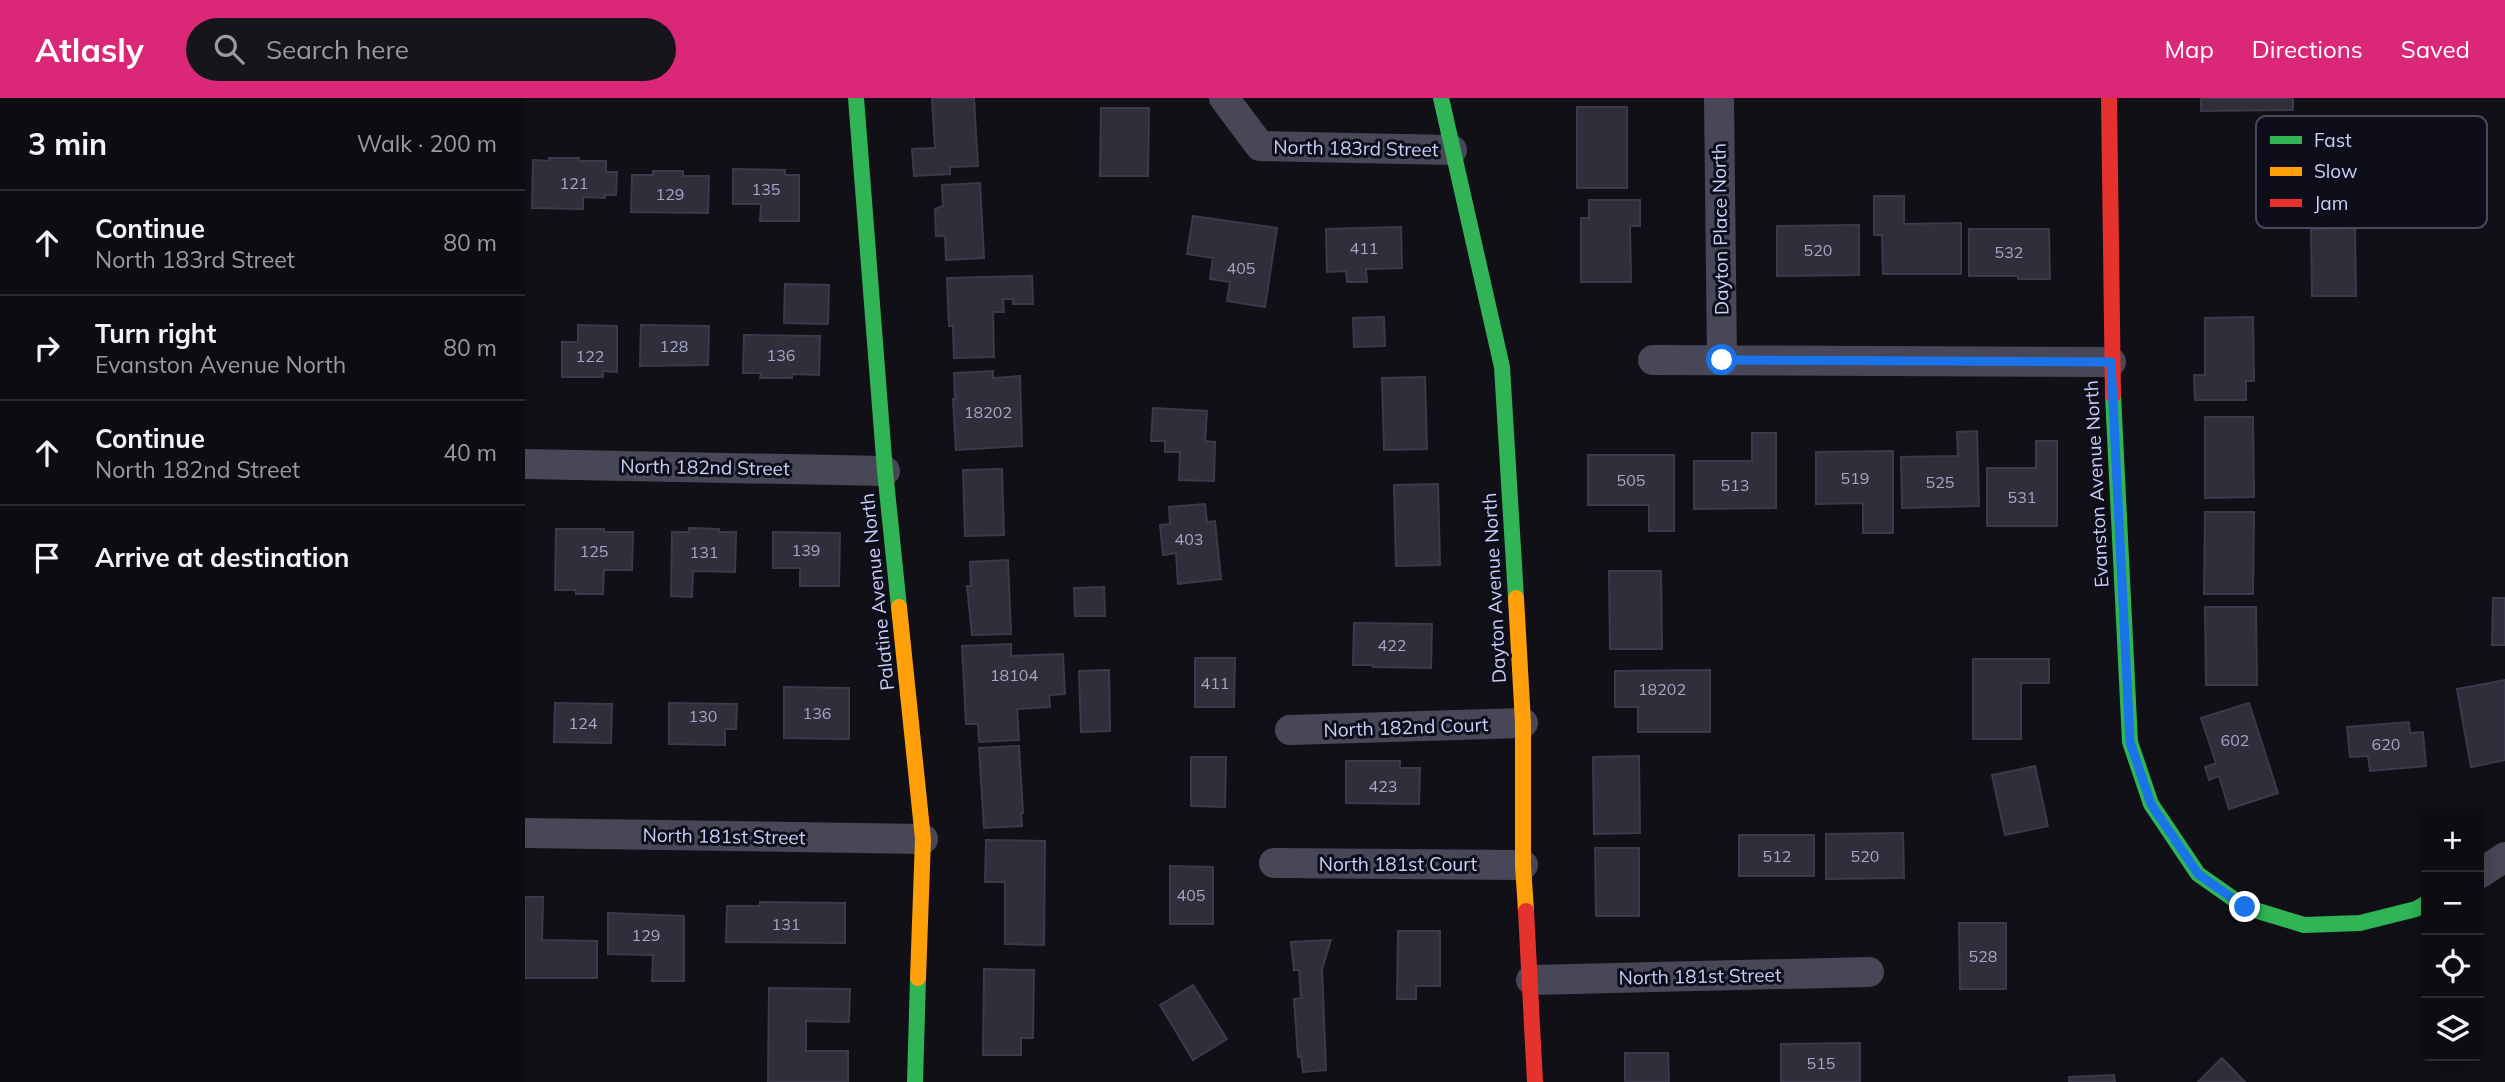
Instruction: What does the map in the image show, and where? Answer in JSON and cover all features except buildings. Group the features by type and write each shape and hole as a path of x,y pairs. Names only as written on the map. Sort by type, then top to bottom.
{"street":[{"name":"Palatine Avenue North","path":"856,98 885,471 923,839 915,1082"},
{"name":"North 183rd Street","path":"1224,98 1261,145 1452,150"},
{"name":"Dayton Avenue North","path":"1441,98 1502,367 1523,723 1523,865 1535,1082"},
{"name":"Dayton Place North","path":"1719,98 1722,360"},
{"name":"Evanston Avenue North","path":"2109,98 2111,362 2130,742 2151,804 2198,874 2245,907 2304,925 2360,922 2421,906"},
{"path":"1653,360 2111,362"},
{"name":"North 182nd Street","path":"525,464 885,471"},
{"name":"North 182nd Court","path":"1290,730 1523,723"},
{"name":"North 181st Street","path":"525,833 923,839"},
{"path":"2482,872 2505,857"},
{"name":"North 181st Court","path":"1273,863 1523,865"},
{"name":"North 181st Street","path":"1531,980 1869,972"}],"traffic: fast":[{"path":"856,98 885,471 899,607"},
{"path":"1441,98 1502,367 1516,598"},
{"path":"2113,395 2130,742 2151,804 2198,874 2245,907 2304,925 2360,923 2421,906"},
{"path":"915,1082 918,978"}],"traffic: slow":[{"path":"1516,598 1523,723 1523,865 1526,911"},
{"path":"899,607 923,839 918,978"}],"traffic: jam":[{"path":"2109,98 2113,395"},
{"path":"1526,911 1535,1082"}],"route":[{"path":"1722,360 2111,362 2130,742 2151,804 2198,874 2245,907"}]}
